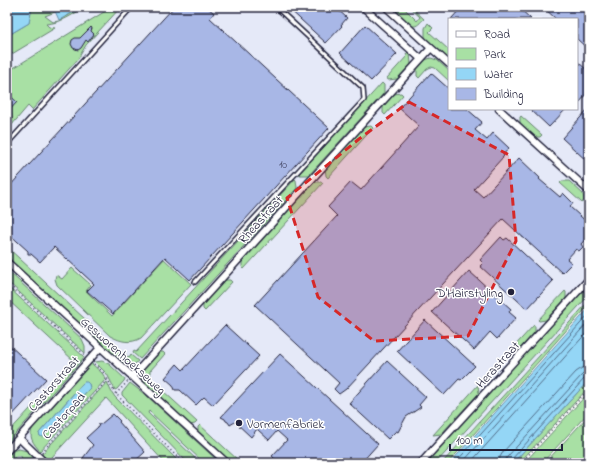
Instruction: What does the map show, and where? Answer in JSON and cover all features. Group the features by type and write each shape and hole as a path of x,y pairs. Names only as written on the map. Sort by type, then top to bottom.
{"street":[{"path":"363,7 421,59"},
{"path":"386,7 448,63"},
{"name":"Rheastraat","path":"132,377 431,48"},
{"path":"500,110 589,191"},
{"name":"Gesworenhoekseweg","path":"7,262 227,463"},
{"name":"Herastraat","path":"421,463 589,279"},
{"name":"Castorstraat","path":"7,451 100,348"},
{"path":"19,438 46,463"}],"lane":[{"path":"7,144 133,7"},
{"path":"196,282 364,100 363,88 276,7"}],"path":[{"name":"Gesworenhoekseweg","path":"7,283 105,374 116,394 183,463"},
{"path":"116,394 132,377"},
{"name":"Castorpad","path":"39,456 108,379"},
{"path":"521,463 589,389"}],"highlighted area":[{"path":"409,102 509,155 516,241 468,336 374,341 318,297 287,198 359,139"}],"shaded area":[{"path":"7,7 589,7 589,301 441,463 7,463"}],"green space":[{"path":"32,7 64,7 55,11 54,10 55,12 45,16 53,22 57,21 46,24 49,27 55,28 7,57 7,36 29,23"},
{"path":"82,7 85,7 71,16 60,21"},
{"path":"112,7 121,7 86,45 78,59 32,110 28,106 11,126 12,119 10,93 7,90 7,72"},
{"path":"391,7 403,7 417,21 420,17 409,7 411,7 424,19 417,25 412,26"},
{"path":"428,23 433,28 429,32 448,49 448,59 425,38 425,28"},
{"path":"408,52 410,53 411,64 397,79 388,80 387,78 407,56 406,54"},
{"path":"431,58 437,60 448,70 448,80 435,68 431,67 427,69 419,78 417,76 417,69 425,60"},
{"path":"382,83 384,85 384,93 309,175 300,175 299,174"},
{"path":"401,93 403,95 385,115 383,113 383,106 394,94"},
{"path":"521,116 542,135 540,137 533,137 520,125"},
{"path":"371,126 373,128 328,178 326,176 325,168 364,127"},
{"path":"295,179 297,188 140,359 133,353 134,351 136,352"},
{"path":"562,181 569,181 583,194 584,200 582,203 560,183"},
{"path":"313,182 323,183 244,269 242,267 242,259"},
{"path":"7,247 124,355 125,354 129,358 131,355 138,361 131,365 123,363 7,257"},
{"path":"164,259 191,284 141,338 130,342 118,340 110,336 57,285 55,279 56,275 62,279 72,268 91,285 86,291 112,316"},
{"path":"7,270 82,339 85,346 85,353 7,281"},
{"path":"223,280 230,280 232,282 205,311 203,309 203,302"},
{"path":"589,285 589,295 436,463 425,463"},
{"path":"7,286 84,357 7,443 7,434 74,361 7,299"},
{"path":"565,291 566,298 546,320 539,321 538,320"},
{"path":"589,301 589,305 448,463 442,463"},
{"path":"534,325 535,332 518,351 510,351"},
{"path":"156,352 163,352 165,354 150,371 150,379 197,422 195,424 190,425 142,380 142,368"},
{"path":"102,361 109,364 125,379 115,390 107,374 95,362"},
{"path":"91,363 102,373 106,379 40,451 31,437 33,427","holes":["84,382 89,384 90,388 44,436 40,436 39,433"]},
{"path":"589,380 589,387 519,463 513,463"},
{"path":"107,382 115,397 180,463 165,463 106,398 52,457 57,462 50,462 42,454"},
{"path":"130,383 147,396 220,463 204,463 149,411 148,413 200,463 188,463 122,395"},
{"path":"478,385 479,393 441,434 433,435"},
{"path":"589,392 589,412 542,463 524,463"},
{"path":"589,415 589,463 545,463"},
{"path":"200,425 238,460 229,461 198,432 198,427"},
{"path":"19,449 27,451 34,457 28,463 20,463 22,459 21,456 16,456 10,463 7,463 7,455"}],"water":[{"path":"7,7 32,7 29,23 7,36"},
{"path":"64,7 82,7 59,20 55,11"},
{"path":"589,308 589,380 513,463 450,463"},
{"path":"84,382 89,384 90,388 44,436 40,436 39,433"}],"building":[{"path":"174,7 207,7 214,13 210,18 329,128 190,280 165,257 113,314 87,291 94,284 54,247 40,262 31,254 28,254 28,251 7,232 7,189"},
{"path":"287,7 335,7 347,18 341,25 342,26 326,43"},
{"path":"462,7 518,7 530,18 452,18"},
{"path":"543,7 589,7 589,50 578,40 578,18 555,18"},
{"path":"365,25 397,54 371,81 340,53"},
{"path":"91,27 91,31 94,34 88,42 86,40 78,50 73,48 71,44 72,40 75,38 80,38"},
{"path":"578,62 589,72 589,92 578,104"},
{"path":"431,73 448,88 448,110 468,110 482,122 475,130 487,140 493,133 509,148 503,155 504,156 474,189 483,197 519,158 540,178 539,179 560,197 563,193 573,203 570,207 589,224 589,235 581,244 583,247 579,251 576,249 567,259 572,263 562,273 503,219 346,389 339,394 334,389 339,383 255,305 337,216 328,207 351,182 361,190 419,126 399,108"},
{"path":"7,93 17,102 7,113"},
{"path":"589,108 589,163 562,138"},
{"path":"531,110 565,110 549,127"},
{"path":"501,237 504,240 507,238 553,281 527,309 480,266 483,263 480,260"},
{"path":"469,271 511,309 509,312 516,318 497,339 490,332 474,350 432,312"},
{"path":"425,320 475,366 461,380 459,379 444,395 397,351"},
{"path":"225,325 259,356 213,405 204,397 196,405 180,390 175,390 173,385 165,378 177,364 183,370"},
{"path":"7,343 46,379 7,421"},
{"path":"280,354 378,444 361,463 279,463 272,456 287,440 277,431 269,440 257,429 251,437 235,422 230,425 221,417"},
{"path":"387,361 426,397 419,405 421,407 406,417 398,432 396,431 388,439 349,403"},
{"path":"113,414 145,452 133,463 87,463 83,458 93,445 86,438 98,427 99,424"}],"place":[{"name":"D'Hairstyling","path":"511,292"},
{"name":"Vormenfabriek","path":"239,423"}]}
